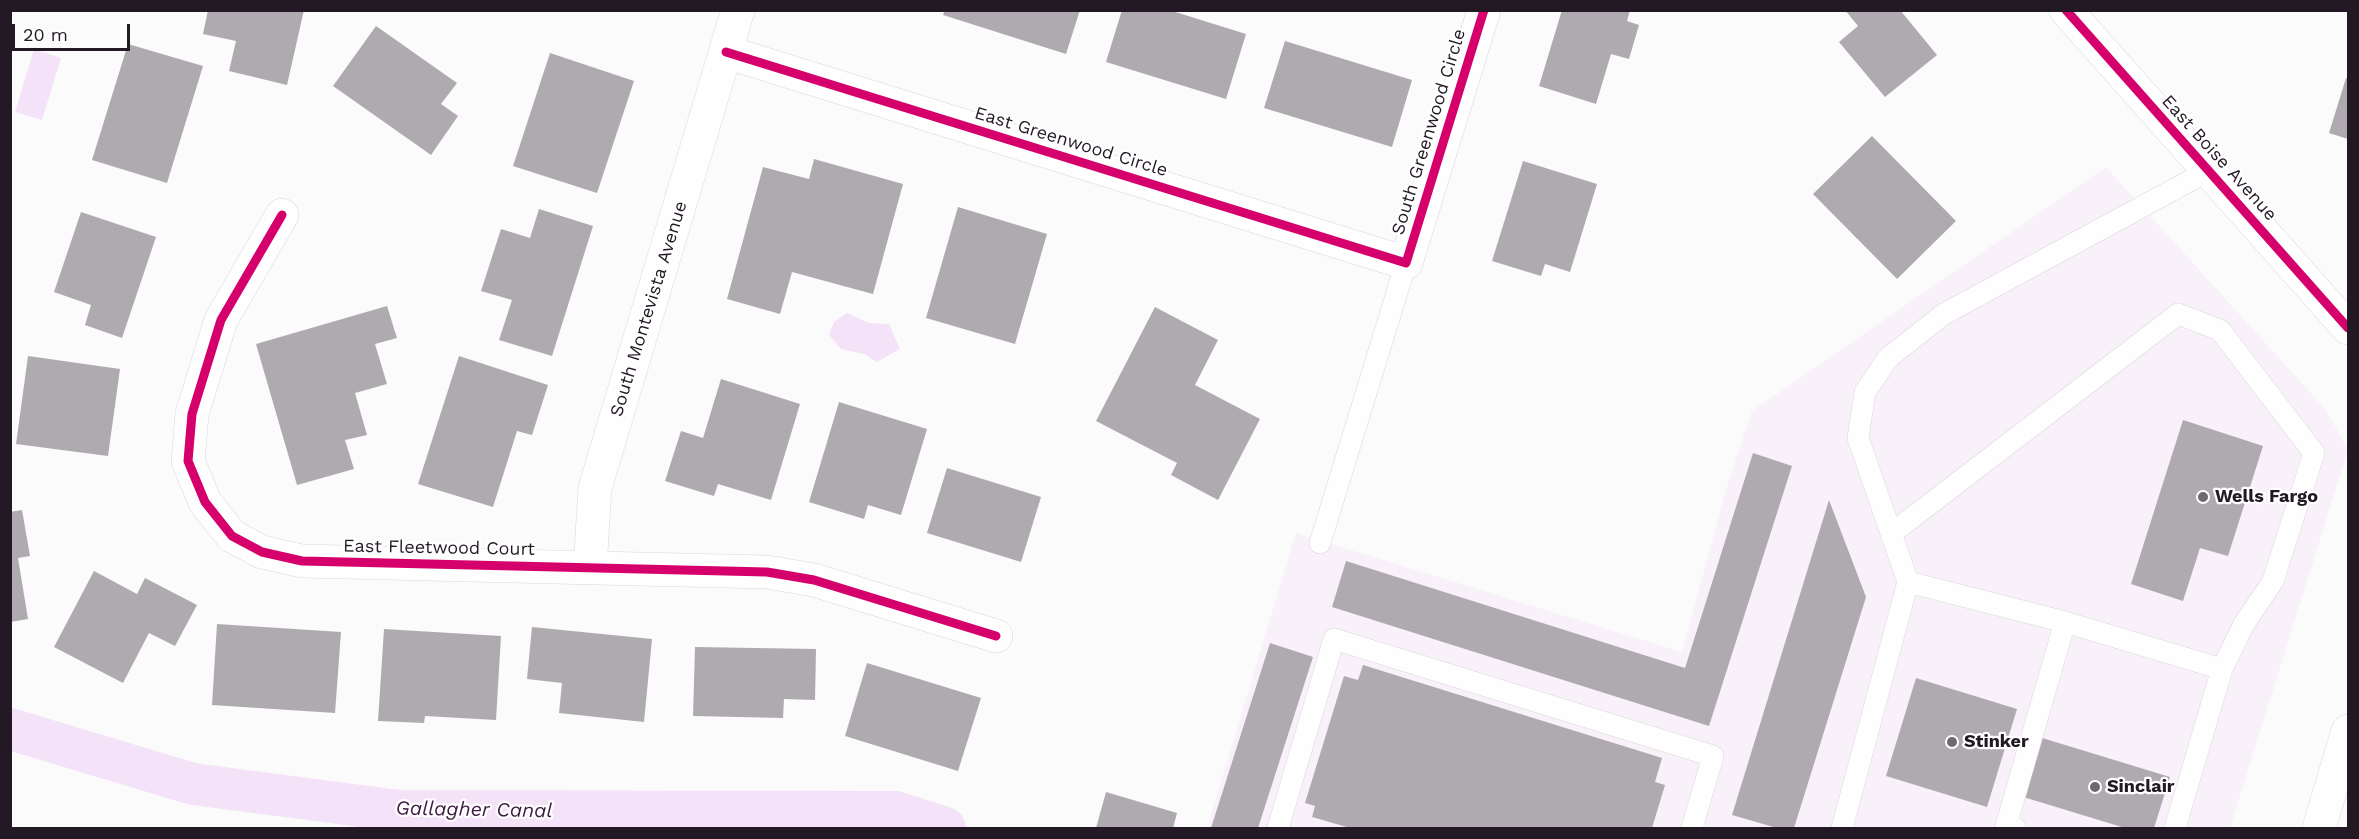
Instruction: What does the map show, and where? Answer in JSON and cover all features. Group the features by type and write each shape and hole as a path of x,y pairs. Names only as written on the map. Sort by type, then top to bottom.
{"street":[{"path":"726,52 738,10"},
{"name":"South Greenwood Circle","path":"1406,263 1484,10"},
{"name":"East Boise Avenue","path":"2066,10 2349,328"},
{"name":"East Greenwood Circle","path":"726,52 1406,263"},
{"name":"South Montevista Avenue","path":"590,568 595,488 726,52"},
{"name":"East Fleetwood Court","path":"282,215 221,320 192,414 188,461 205,502 232,536 262,552 302,561 767,572 814,580 996,636"},
{"path":"2319,828 2349,731"}],"lane":[{"path":"1842,828 1908,582 1858,438 1865,392 1888,358 1944,314 2208,171"},
{"path":"1320,543 1406,263"},
{"path":"1892,533 2178,314 2220,330 2314,453 2272,581 2244,624 2222,669 2175,828"},
{"path":"1908,582 2065,622 2222,669"},
{"path":"2015,828 2006,826 2065,622"},
{"path":"1278,828 1334,639 1713,756 1692,828"}],"shaded area":[{"path":"34,49 61,58 42,120 15,112"},
{"path":"2106,167 2327,411 2348,450 2230,828 1207,828 1296,533 1682,652 1728,483 1752,411"},
{"path":"847,313 869,323 889,324 900,349 877,362 864,354 841,349 829,335 834,322"}],"building":[{"path":"208,10 304,10 287,85 229,71 236,41 203,34"},
{"path":"945,10 1080,10 1066,54 943,15"},
{"path":"1122,10 1169,10 1246,34 1226,99 1106,62"},
{"path":"1562,10 1630,10 1627,21 1639,25 1629,59 1611,54 1596,104 1539,86"},
{"path":"1845,10 1900,10 1937,55 1885,97 1839,42 1858,26"},
{"path":"376,26 457,83 441,104 458,116 431,155 333,86"},
{"path":"1285,41 1412,80 1392,147 1264,108"},
{"path":"128,44 203,66 167,183 92,160"},
{"path":"550,53 634,81 597,193 513,166"},
{"path":"2346,78 2348,79 2348,139 2329,133"},
{"path":"1872,136 1956,221 1897,279 1813,194"},
{"path":"814,159 903,184 873,294 792,272 780,314 727,299 763,167 809,179"},
{"path":"1523,161 1597,184 1570,272 1545,264 1541,276 1492,261"},
{"path":"958,207 1047,234 1015,344 926,318"},
{"path":"539,209 593,226 552,356 499,340 512,300 481,291 501,229 530,238"},
{"path":"81,212 156,237 122,338 85,325 91,305 54,292"},
{"path":"387,306 397,338 375,344 387,384 355,393 367,435 345,440 354,469 297,485 256,344"},
{"path":"1155,307 1218,340 1195,385 1260,419 1218,500 1171,475 1177,463 1096,421"},
{"path":"28,356 120,369 108,456 16,444"},
{"path":"459,356 548,385 532,435 517,431 493,507 418,484"},
{"path":"721,379 800,404 771,500 718,484 714,496 665,481 681,431 703,438"},
{"path":"839,402 927,429 901,515 868,505 864,519 809,502"},
{"name":"Wells Fargo","path":"2183,420 2263,446 2228,556 2200,548 2183,601 2131,584"},
{"path":"1753,453 1792,466 1709,726 1332,607 1346,561 1685,668"},
{"path":"947,468 1041,497 1021,562 927,533"},
{"path":"1829,500 1866,597 1794,828 1777,828 1732,815"},
{"path":"22,510 30,556 18,558 28,619 10,622 10,512"},
{"path":"94,571 137,594 145,578 197,605 175,646 149,633 123,683 54,647"},
{"path":"217,624 341,632 335,713 212,705"},
{"path":"532,627 652,639 644,722 559,713 562,683 527,679"},
{"path":"384,629 501,636 496,720 425,716 424,723 378,721"},
{"path":"1270,643 1313,657 1258,828 1211,828"},
{"path":"695,647 816,649 815,700 784,699 783,718 693,716"},
{"path":"867,663 981,698 958,771 845,736"},
{"path":"1363,665 1662,758 1655,782 1665,785 1652,828 1350,828 1312,817 1315,806 1305,803 1344,676 1358,680"},
{"name":"Stinker","path":"1916,678 2017,709 1987,807 1886,776"},
{"name":"Sinclair","path":"2039,737 2170,777 2154,828 2125,828 2020,796"},
{"path":"1106,792 1177,813 1173,828 1096,828"}],"waterway":[{"name":"Gallagher Canal","path":"10,729 193,784 399,811 896,812 945,828"}],"cycle path":[{"path":"726,52 1406,263 1484,10"},
{"path":"2066,10 2348,328"},
{"path":"282,215 221,320 192,414 188,461 205,502 232,536 262,552 302,561 767,572 814,580 996,636"}],"place":[{"name":"Wells Fargo","path":"2203,497"},
{"name":"Stinker","path":"1952,742"},
{"name":"Sinclair","path":"2095,787"}]}
